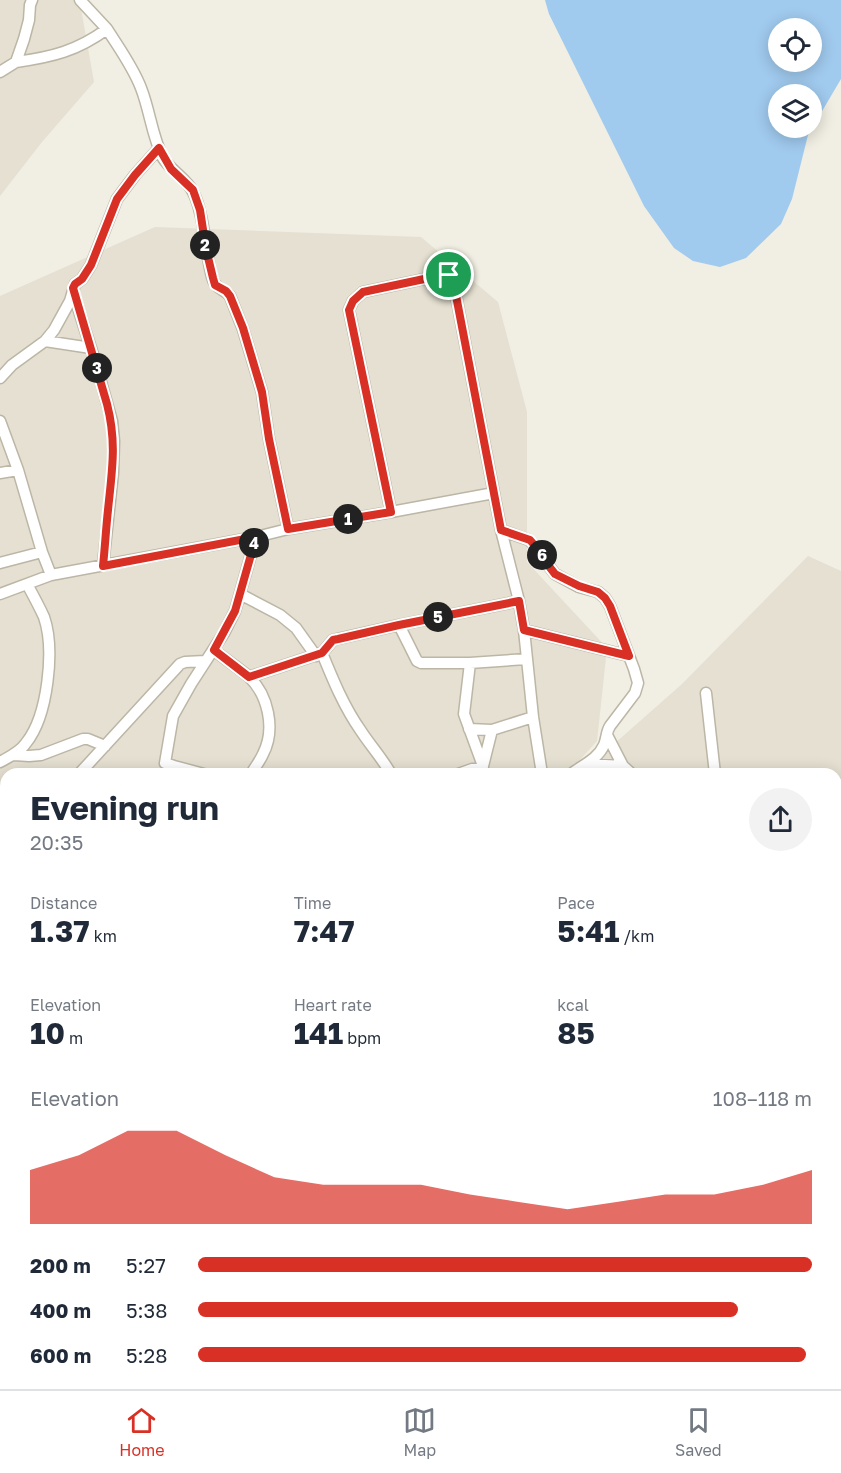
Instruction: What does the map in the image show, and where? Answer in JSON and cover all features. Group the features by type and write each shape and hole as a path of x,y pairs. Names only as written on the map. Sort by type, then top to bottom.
{"street":[{"path":"16,62 29,20 32,0"},
{"path":"80,0 106,29 141,88 159,148 171,169 193,190 200,210 215,285 230,296 243,328 262,392 269,439 288,529"},
{"path":"0,72 16,62 65,52 94,38 106,29"},
{"path":"0,378 12,365 45,341 61,319 75,284 82,279 91,265 117,199 159,148"},
{"path":"391,512 349,310 353,301 363,292 449,275 453,280 501,530 519,601 541,768"},
{"path":"73,291 112,422 113,473 103,566"},
{"path":"45,341 91,348"},
{"path":"0,421 51,575"},
{"path":"0,473 18,470"},
{"path":"0,594 51,575 288,529 494,493"},
{"path":"501,530 530,540 555,574 579,586 598,592 605,598 629,656 638,683 635,693 609,726 599,753 581,768"},
{"path":"162,768 165,763 173,716 235,611 256,537"},
{"path":"0,563 42,552"},
{"path":"0,762 26,744 41,717 46,693 48,635 44,618 27,584"},
{"path":"240,594 280,615 296,628 319,654 347,709 388,768"},
{"path":"249,677 319,654 333,640 519,601"},
{"path":"399,625 410,650 421,663 470,663 526,659"},
{"path":"524,630 629,656"},
{"path":"214,650 249,677 260,691 267,707 270,721 264,752 255,768"},
{"path":"85,768 180,664 205,661"},
{"path":"470,663 464,714 482,768"},
{"path":"706,693 714,768"},
{"path":"469,729 492,730 533,717"},
{"path":"482,768 492,730"},
{"path":"607,735 625,768"},
{"path":"14,754 29,756 41,754 83,739 105,746"},
{"path":"165,763 179,768"},
{"path":"587,764 623,766"}],"shaded area":[{"path":"0,0 74,0 80,3 94,82 42,142 0,196"},
{"path":"155,227 421,237 498,302 527,412 527,562 607,648 597,741 573,768 0,768 0,296"},
{"path":"808,556 841,571 841,768 587,768 682,684"}],"water":[{"path":"545,0 841,0 841,79 822,111 822,84 768,84 768,138 807,138 792,199 781,224 746,258 720,267 693,261 674,248 644,206 549,14"}],"route":[{"path":"159,148 171,169 193,190 200,210 215,285 230,296 243,328 262,392 269,439 288,529 391,512 349,310 353,301 363,292 449,275 453,280 501,530 530,540 555,574 579,586 598,592 605,598 629,656 524,630 519,601 333,640 322,653 249,677 214,650 235,611 256,537 103,566 113,473 112,422 73,288 91,265 117,199 159,148"}]}
